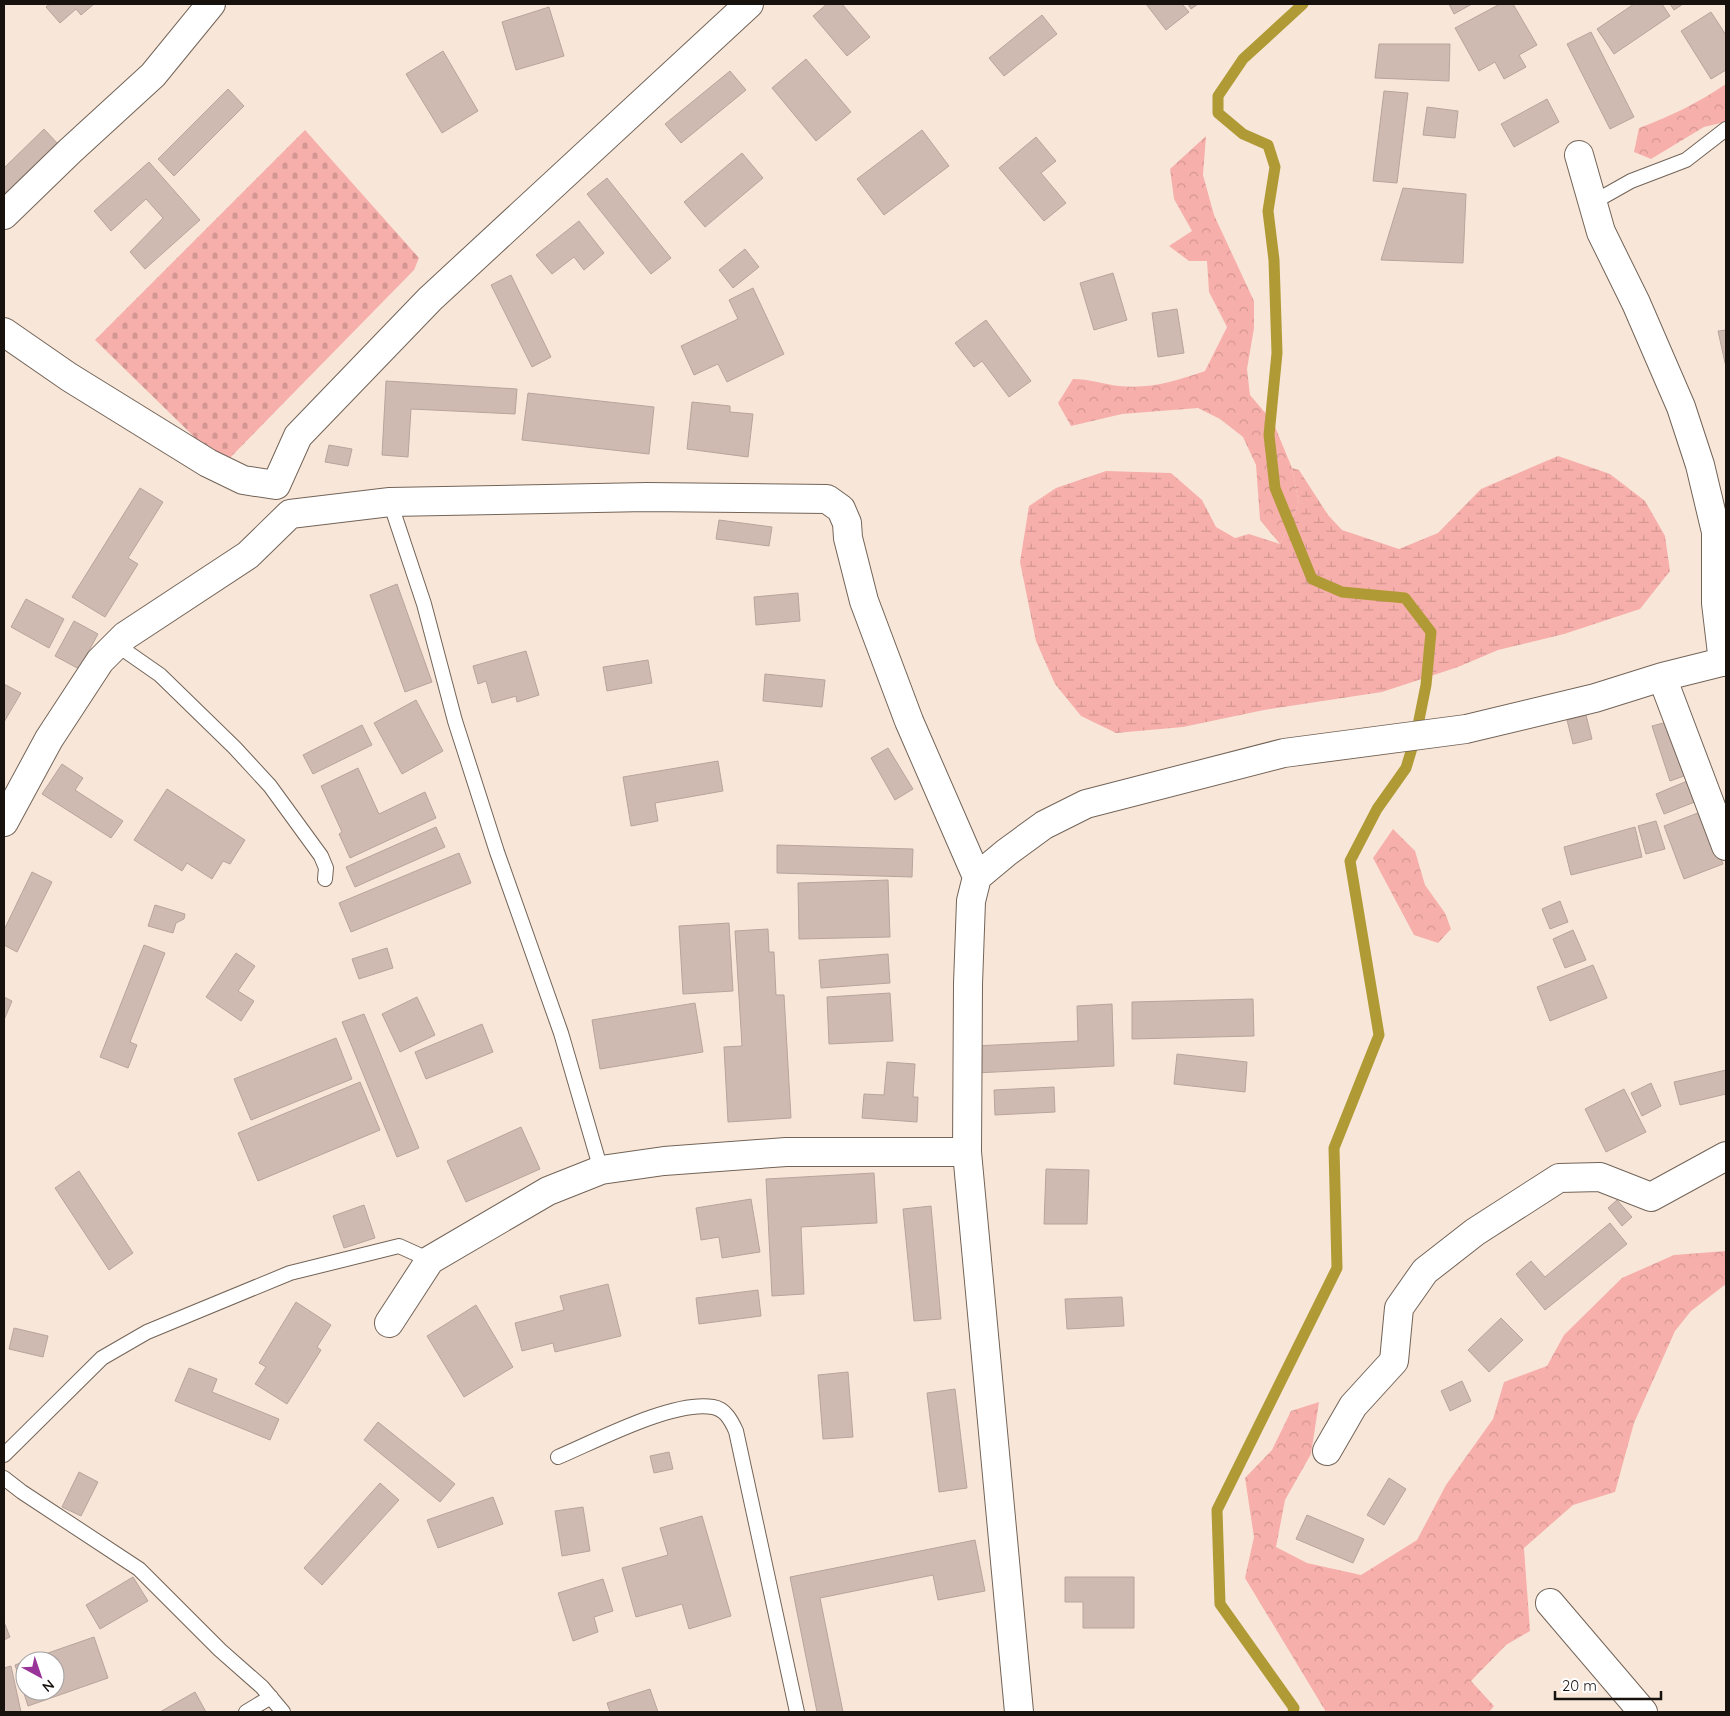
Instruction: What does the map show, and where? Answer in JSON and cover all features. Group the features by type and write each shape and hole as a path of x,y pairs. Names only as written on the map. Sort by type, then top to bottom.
{"street":[{"path":"4,215 153,75 211,4"},
{"path":"276,486 298,436 417,313 739,7"},
{"path":"1019,1712 967,1152 968,984 971,901 977,877 1044,825 1086,804 1284,753 1466,729 1595,698 1662,677 1724,662 1716,603 1716,532 1700,465 1681,407 1636,303 1601,232 1579,155"},
{"path":"4,332 69,377 208,463 244,480 276,486"},
{"path":"276,486 290,514"},
{"path":"4,822 49,739 100,661 125,636 248,555 290,514 390,502 647,497 827,499 841,509 847,523 848,538 864,601 909,721 977,877"},
{"path":"1662,677 1726,846"},
{"path":"389,1323 430,1260 548,1192 601,1170 664,1161 786,1152 967,1152"},
{"path":"1327,1451 1353,1406 1394,1361 1399,1308 1425,1272 1475,1232 1559,1178 1600,1177 1651,1197 1726,1156"},
{"path":"1550,1603 1643,1712"}],"lane":[{"path":"1592,202 1631,181 1686,160 1726,129"},
{"path":"390,502 424,604 455,720 497,852 561,1033 601,1170"},
{"path":"117,645 160,675 235,748 270,786 321,856 326,868 325,878"},
{"path":"4,1455 102,1358 147,1332 290,1272 399,1246 430,1260"},
{"path":"558,1457 658,1415 690,1408 714,1407 729,1416 736,1431 797,1712"},
{"path":"4,1478 22,1492 139,1569 271,1697 283,1712"},
{"path":"246,1712 271,1697"}],"green space":[{"path":"1726,84 1725,122 1704,127 1651,159 1634,152 1639,128 1684,109"},
{"path":"305,130 419,258 414,270 223,465 95,340"},
{"path":"1206,136 1203,175 1214,215 1254,301 1254,328 1247,369 1250,395 1273,422 1292,468 1299,504 1280,544 1260,520 1256,465 1243,437 1220,419 1198,408 1122,414 1071,426 1058,403 1073,379 1131,387 1173,381 1205,371 1227,327 1209,292 1207,261 1189,261 1169,246 1192,231 1174,199 1170,169"},
{"path":"1558,456 1610,474 1645,501 1665,536 1670,571 1640,609 1564,634 1498,650 1458,667 1382,692 1264,710 1183,727 1116,733 1081,716 1055,684 1036,641 1020,562 1029,506 1056,488 1106,471 1171,473 1202,500 1216,527 1235,538 1249,534 1280,544 1299,504 1292,468 1299,470 1328,515 1342,530 1399,549 1438,533 1481,489"},
{"path":"1393,829 1415,851 1425,885 1445,913 1451,929 1438,943 1414,935 1373,858"},
{"path":"1726,1251 1726,1284 1691,1311 1675,1331 1634,1423 1615,1492 1573,1505 1524,1548 1530,1631 1506,1645 1471,1681 1494,1706 1489,1712 1326,1712 1245,1578 1254,1537 1245,1478 1272,1450 1291,1411 1319,1402 1311,1454 1285,1500 1276,1547 1307,1563 1361,1575 1417,1540 1446,1485 1493,1419 1504,1382 1547,1366 1564,1335 1622,1278 1674,1255"}],"building":[{"path":"50,4 94,4 81,15 76,9 60,23 46,7"},
{"path":"827,4 842,4 870,37 847,56 813,16"},
{"path":"1146,4 1182,4 1189,12 1166,30"},
{"path":"1188,4 1198,4 1191,9"},
{"path":"1449,4 1472,4 1454,14"},
{"path":"1500,4 1513,4 1537,45 1519,55 1526,67 1504,79 1495,62 1479,71 1455,28"},
{"path":"1634,4 1662,4 1670,16 1614,54 1597,29"},
{"path":"1670,4 1683,4 1674,10"},
{"path":"549,7 564,56 516,70 502,22"},
{"path":"1711,12 1726,35 1726,70 1711,79 1681,31"},
{"path":"1042,15 1057,34 1004,76 989,58"},
{"path":"1591,32 1634,117 1610,129 1567,44"},
{"path":"1379,44 1450,44 1449,81 1375,78"},
{"path":"443,51 478,111 442,133 406,74"},
{"path":"806,59 851,112 816,141 772,88"},
{"path":"730,71 746,90 681,143 665,124"},
{"path":"228,89 244,106 174,176 158,159"},
{"path":"1384,91 1408,93 1397,183 1373,181"},
{"path":"1547,99 1559,122 1514,147 1501,124"},
{"path":"1427,107 1458,111 1455,138 1423,135"},
{"path":"44,129 58,144 4,196 4,168"},
{"path":"922,130 949,166 884,215 857,179"},
{"path":"1036,137 1056,161 1041,173 1066,203 1044,221 999,168"},
{"path":"742,153 763,178 705,227 684,202"},
{"path":"149,162 200,220 145,269 130,252 163,218 146,199 111,231 94,211"},
{"path":"607,178 671,258 651,274 587,194"},
{"path":"1403,188 1466,194 1463,263 1381,260"},
{"path":"579,221 604,253 584,270 574,257 552,274 536,255"},
{"path":"745,249 759,267 733,288 719,270"},
{"path":"1113,273 1127,320 1094,330 1080,283"},
{"path":"511,275 551,357 532,367 491,285"},
{"path":"753,288 784,354 727,382 718,364 694,375 681,346 738,319 729,300"},
{"path":"1177,309 1184,353 1158,357 1152,313"},
{"path":"986,320 1031,381 1009,397 982,361 974,367 955,343"},
{"path":"1726,330 1726,367 1718,331"},
{"path":"386,381 517,389 515,414 411,409 408,457 382,455"},
{"path":"528,393 654,407 649,454 522,440"},
{"path":"692,402 730,406 730,412 753,414 748,457 687,449"},
{"path":"329,445 352,449 348,466 325,462"},
{"path":"140,488 163,502 128,558 138,564 105,617 72,597"},
{"path":"719,520 772,527 769,546 716,539"},
{"path":"397,584 432,682 405,692 370,595"},
{"path":"798,593 800,621 756,625 754,597"},
{"path":"26,599 64,619 49,648 11,627"},
{"path":"74,621 98,634 79,669 55,656"},
{"path":"526,651 539,695 517,702 516,696 492,703 486,681 478,684 473,666"},
{"path":"648,660 652,683 607,691 603,667"},
{"path":"765,674 825,680 822,707 763,701"},
{"path":"4,684 21,693 4,722"},
{"path":"416,700 443,751 402,774 374,723"},
{"path":"1586,715 1592,739 1573,744 1567,720"},
{"path":"1667,722 1684,776 1670,781 1652,726"},
{"path":"362,725 372,745 313,774 303,755"},
{"path":"888,748 913,789 895,800 871,758"},
{"path":"718,761 723,791 655,803 658,821 631,826 623,777"},
{"path":"62,764 83,778 75,790 123,821 111,838 42,794"},
{"path":"358,768 379,814 425,792 436,818 350,858 339,834 342,832 321,786"},
{"path":"1692,779 1700,800 1664,814 1656,794"},
{"path":"167,789 245,840 230,864 223,861 212,879 187,863 182,871 134,840"},
{"path":"1703,811 1723,864 1684,879 1664,826"},
{"path":"1656,821 1665,849 1646,854 1638,826"},
{"path":"436,827 445,847 355,887 346,867"},
{"path":"1635,827 1642,857 1571,875 1564,847"},
{"path":"777,845 913,849 912,877 777,873"},
{"path":"459,853 471,883 351,932 339,903"},
{"path":"32,872 52,882 17,952 4,945 4,930"},
{"path":"888,880 890,937 799,939 798,883"},
{"path":"1560,901 1568,922 1550,929 1542,909"},
{"path":"155,905 185,914 184,919 176,923 173,933 148,926"},
{"path":"729,923 733,991 683,994 679,926"},
{"path":"768,929 769,952 774,952 776,995 784,995 791,1118 728,1122 724,1047 742,1046 735,931"},
{"path":"1573,930 1586,960 1565,968 1553,939"},
{"path":"144,945 165,953 130,1042 137,1045 128,1068 100,1057"},
{"path":"387,948 393,968 359,979 352,959"},
{"path":"236,953 255,966 238,991 254,1001 241,1021 206,997"},
{"path":"888,954 890,983 821,988 819,960"},
{"path":"1593,965 1607,998 1550,1021 1537,987"},
{"path":"890,993 893,1041 829,1044 827,997"},
{"path":"4,997 12,1001 4,1020"},
{"path":"417,997 435,1035 400,1052 382,1014"},
{"path":"1253,999 1254,1036 1132,1039 1132,1002"},
{"path":"695,1003 703,1052 600,1069 592,1020"},
{"path":"1112,1004 1114,1066 976,1073 974,1046 1078,1041 1077,1006"},
{"path":"364,1014 419,1148 397,1157 342,1022"},
{"path":"482,1024 493,1052 426,1079 415,1052"},
{"path":"336,1038 352,1079 251,1120 234,1079"},
{"path":"1177,1054 1247,1062 1245,1092 1174,1084"},
{"path":"887,1062 915,1064 913,1097 918,1097 917,1122 862,1118 864,1094 884,1095"},
{"path":"1726,1070 1726,1094 1680,1105 1674,1082"},
{"path":"360,1082 380,1130 258,1181 238,1133"},
{"path":"1651,1083 1661,1106 1642,1116 1631,1093"},
{"path":"1054,1087 1055,1112 995,1115 994,1090"},
{"path":"1624,1089 1646,1132 1606,1152 1585,1109"},
{"path":"521,1127 540,1169 466,1202 447,1161"},
{"path":"1046,1169 1089,1170 1087,1224 1044,1224"},
{"path":"79,1171 133,1253 109,1270 55,1188"},
{"path":"874,1173 877,1223 801,1227 804,1294 772,1296 766,1179"},
{"path":"751,1199 760,1252 722,1258 719,1237 701,1240 696,1208"},
{"path":"1617,1200 1632,1217 1622,1226 1608,1208"},
{"path":"364,1205 375,1238 344,1248 333,1216"},
{"path":"931,1206 941,1319 914,1321 903,1209"},
{"path":"1610,1223 1627,1244 1545,1310 1516,1274 1531,1261 1545,1277"},
{"path":"608,1284 621,1336 555,1352 553,1343 522,1351 515,1323 564,1310 560,1296"},
{"path":"758,1290 761,1316 699,1324 696,1298"},
{"path":"1122,1297 1124,1326 1067,1329 1065,1299"},
{"path":"296,1302 331,1325 317,1347 321,1350 287,1404 255,1384 266,1367 259,1363"},
{"path":"476,1305 513,1367 464,1397 427,1336"},
{"path":"1501,1318 1523,1340 1489,1372 1468,1350"},
{"path":"14,1328 48,1336 43,1357 9,1349"},
{"path":"189,1368 217,1379 212,1392 279,1419 270,1440 175,1401"},
{"path":"848,1372 853,1437 823,1439 818,1375"},
{"path":"1462,1381 1471,1401 1450,1411 1441,1391"},
{"path":"955,1389 967,1488 939,1492 927,1393"},
{"path":"378,1422 455,1484 440,1502 364,1440"},
{"path":"669,1452 673,1469 654,1473 650,1456"},
{"path":"79,1472 98,1482 81,1516 62,1507"},
{"path":"1389,1478 1406,1489 1384,1525 1367,1515"},
{"path":"380,1483 399,1500 322,1585 304,1568"},
{"path":"493,1497 503,1524 438,1548 427,1520"},
{"path":"583,1507 590,1551 562,1556 555,1511"},
{"path":"1307,1515 1364,1539 1353,1563 1296,1539"},
{"path":"702,1516 731,1616 689,1629 682,1604 636,1617 622,1568 668,1555 660,1528"},
{"path":"975,1540 985,1591 938,1600 933,1575 820,1598 843,1712 817,1712 790,1577"},
{"path":"133,1577 148,1601 100,1629 86,1605"},
{"path":"1065,1577 1134,1577 1134,1628 1083,1628 1083,1602 1065,1602"},
{"path":"603,1579 613,1611 594,1617 598,1632 573,1641 558,1593"},
{"path":"4,1622 10,1637 4,1640"},
{"path":"94,1637 108,1678 65,1693 65,1651 54,1651"},
{"path":"11,1666 15,1684 15,1701 19,1701 21,1712 4,1712 4,1668"},
{"path":"650,1689 658,1712 610,1712 607,1703"},
{"path":"195,1692 206,1712 160,1712"},
{"path":"26,1701 42,1701 28,1706"}],"waterway":[{"path":"1293,1712 1294,1708 1220,1604 1217,1510 1337,1268 1334,1148 1379,1035 1350,861 1377,809 1406,768 1416,735 1426,685 1431,632 1405,598 1342,592 1312,579 1275,488 1269,435 1277,353 1274,260 1268,211 1275,167 1268,145 1243,134 1218,113 1218,96 1243,59 1303,4"}]}
